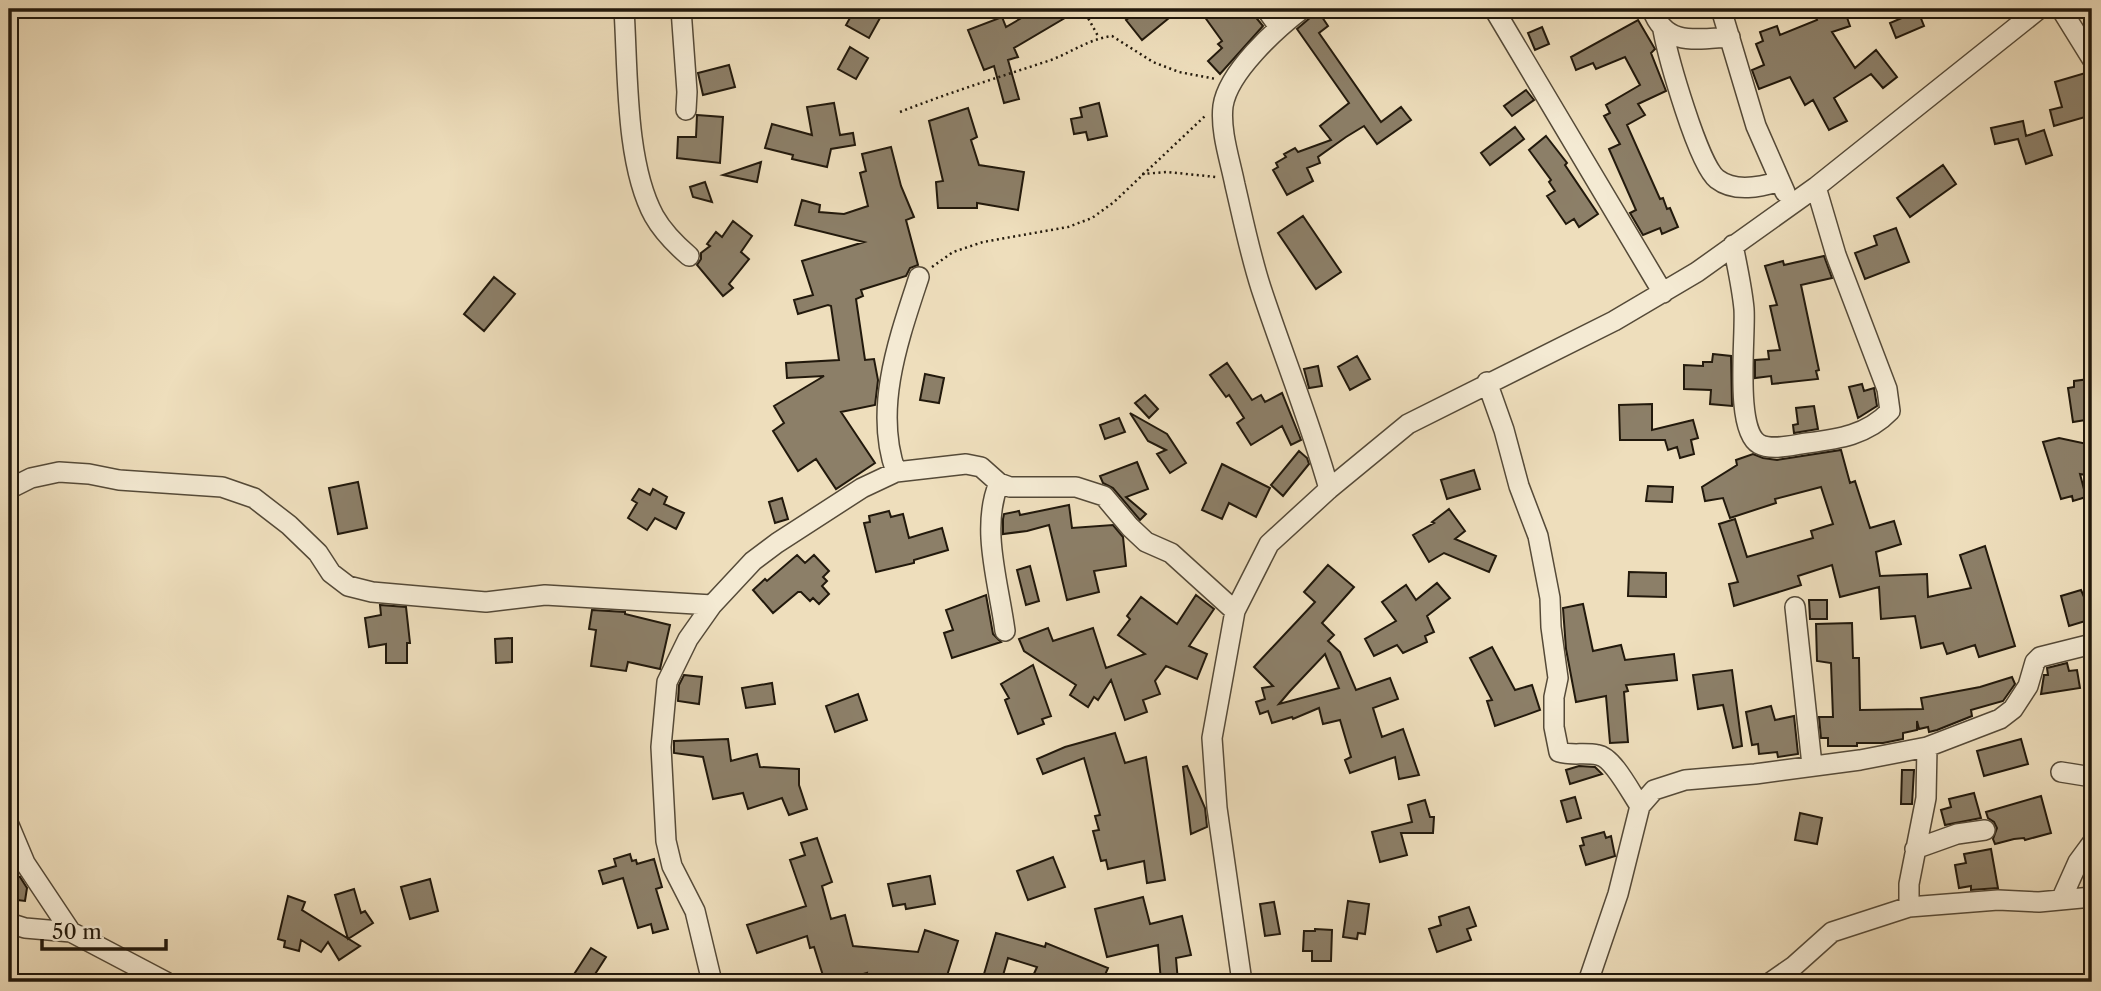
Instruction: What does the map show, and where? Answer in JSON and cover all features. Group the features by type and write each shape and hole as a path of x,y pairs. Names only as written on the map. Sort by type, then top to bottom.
{"street":[{"path":"624,9 631,141 642,186 653,215 670,240 689,256"},
{"path":"681,9 688,92 686,110"},
{"path":"1266,9 1279,27"},
{"path":"1302,9 1279,27 1230,86 1223,106 1226,139 1246,236 1329,489"},
{"path":"1494,9 1663,293"},
{"path":"1652,9 1663,30 1668,55 1708,169 1717,179 1742,187 1760,187 1780,181"},
{"path":"1721,9 1756,127 1790,205"},
{"path":"1242,982 1217,808 1212,738 1235,611 1269,544 1329,489 1408,424 1487,382 1614,321 1696,272 1816,187 2039,9"},
{"path":"2061,9 2092,59"},
{"path":"1663,30 1678,38 1730,37"},
{"path":"1733,245 1744,309 1745,417 1753,439 1761,446 1775,447 1828,440 1856,435 1879,422 1890,411 1887,388 1836,255 1816,187"},
{"path":"896,472 888,449 887,412 894,357 919,277"},
{"path":"1487,382 1504,430 1519,486 1538,536 1550,598 1558,678 1554,697 1556,743 1559,752 1570,756 1599,755 1608,760 1640,806"},
{"path":"712,982 695,911 672,866 666,841 661,747 667,682 688,639 712,605 753,561 776,543 862,488 896,472 967,464 981,467 999,483 1020,489 1076,486 1104,496 1146,542 1171,553 1235,611"},
{"path":"9,489 31,478 59,472 119,480 222,488 254,498 289,525 318,553 331,573 348,586 372,592 486,602 545,595 712,605"},
{"path":"999,483 993,499 992,544 1005,631"},
{"path":"1795,607 1812,765"},
{"path":"1588,982 1618,894 1640,806 1654,790 1668,784 1895,755 1927,747 2000,719 2014,709 2028,686 2035,662 2040,657 2092,644"},
{"path":"1909,907 1909,884 1926,798 1927,747"},
{"path":"2061,772 2092,777"},
{"path":"9,825 25,863 71,932"},
{"path":"1915,849 1957,834 1984,830"},
{"path":"2061,900 2078,862 2092,843"},
{"path":"1771,982 1794,966 1832,932 1909,907 1998,900 2039,901 2092,897"},
{"path":"9,923 25,928 71,932 166,982"}],"path":[{"path":"1083,9 1099,38"},
{"path":"900,111 1056,58 1099,38 1112,36 1153,62 1179,72 1218,79 1230,86"},
{"path":"919,277 953,252 983,242 1068,227 1092,218 1114,202 1203,117 1223,106"},
{"path":"1142,174 1184,173 1235,181"}],"building":[{"path":"855,9 885,9 869,38 846,25"},
{"path":"1037,9 1080,9 1014,48 1018,57 1008,60 1019,99 1004,103 994,66 984,70 968,30 1002,17 1006,27"},
{"path":"1141,9 1180,9 1142,40 1126,20"},
{"path":"1199,9 1249,9 1263,26 1220,74 1208,61 1222,48 1218,44 1222,41"},
{"path":"1813,9 1844,9 1850,26 1832,32 1855,68 1876,50 1897,77 1883,88 1871,74 1834,98 1847,121 1829,130 1813,100 1805,105 1790,77 1759,89 1752,70 1764,65 1756,44 1763,41 1760,32 1777,26 1780,35 1817,20"},
{"path":"1318,11 1328,26 1319,33 1381,122 1401,107 1411,120 1377,144 1364,126 1318,157 1320,163 1307,168 1313,181 1287,195 1273,170 1278,167 1276,163 1286,157 1284,154 1295,148 1298,152 1331,140 1320,126 1349,103 1297,29"},
{"path":"1918,11 1924,26 1896,38 1890,23"},
{"path":"1638,20 1655,49 1651,53 1666,91 1638,104 1645,115 1627,125 1660,199 1663,198 1667,209 1670,208 1678,227 1662,234 1660,228 1643,235 1630,213 1636,210 1609,149 1620,144 1604,116 1610,113 1606,105 1640,85 1625,57 1596,69 1593,63 1576,70 1571,57"},
{"path":"1542,27 1549,44 1535,50 1528,33"},
{"path":"850,47 868,58 856,79 838,69"},
{"path":"729,65 735,87 703,95 698,73"},
{"path":"2092,71 2092,115 2054,126 2050,110 2062,107 2055,82"},
{"path":"1526,90 1534,100 1512,116 1504,106"},
{"path":"834,103 840,135 853,133 855,145 831,149 827,167 792,159 793,155 765,148 772,124 812,135 807,107"},
{"path":"1099,103 1107,136 1088,140 1086,132 1074,134 1071,119 1082,117 1080,108"},
{"path":"968,108 977,137 971,140 979,165 1024,172 1018,210 977,203 977,208 938,208 936,182 943,181 929,121"},
{"path":"697,115 723,117 720,163 677,158 678,137 696,137"},
{"path":"2023,121 2026,136 2044,130 2052,155 2026,164 2018,139 1995,144 1991,128"},
{"path":"1515,127 1524,139 1490,165 1481,153"},
{"path":"1546,136 1567,163 1565,165 1598,214 1579,227 1574,219 1566,224 1547,196 1555,191 1549,182 1551,180 1529,150"},
{"path":"891,147 901,186 914,217 906,220 918,265 910,268 906,276 861,290 863,296 856,299 865,360 874,359 878,380 875,405 841,412 875,463 836,489 816,459 798,471 773,431 784,423 774,406 824,376 787,378 786,363 839,360 831,306 798,314 794,300 813,295 802,261 864,242 795,225 802,200 820,205 819,212 844,214 868,206 860,173 866,171 862,154"},
{"path":"761,162 757,182 723,175"},
{"path":"1943,165 1956,184 1910,217 1897,198"},
{"path":"705,182 712,202 693,197 690,187"},
{"path":"1303,216 1341,272 1316,289 1278,233"},
{"path":"733,221 752,236 741,252 749,259 729,284 733,288 723,296 697,265 701,253 710,246 707,244 716,232 722,237"},
{"path":"1896,228 1909,262 1865,279 1855,253 1877,245 1874,236"},
{"path":"1824,256 1832,278 1801,285 1819,370 1816,371 1818,379 1772,384 1771,376 1755,378 1755,360 1769,359 1768,351 1780,350 1770,306 1777,305 1765,266 1783,261 1784,265"},
{"path":"494,277 515,294 484,331 464,314"},
{"path":"1713,354 1731,356 1732,406 1710,404 1711,390 1684,389 1684,365 1703,366 1703,362 1712,362"},
{"path":"1357,356 1370,379 1350,390 1338,367"},
{"path":"1227,363 1252,400 1261,395 1265,402 1282,393 1301,440 1291,445 1282,426 1251,445 1237,423 1244,418 1229,395 1226,397 1210,375"},
{"path":"1318,366 1322,386 1309,388 1304,369"},
{"path":"925,374 944,378 939,403 920,400"},
{"path":"2090,379 2092,419 2073,422 2068,388 2074,387 2074,381"},
{"path":"1862,384 1864,391 1874,388 1877,406 1858,418 1849,387"},
{"path":"1145,395 1158,409 1149,418 1135,403"},
{"path":"1652,404 1652,430 1693,420 1698,438 1691,440 1694,454 1680,458 1677,447 1668,450 1665,440 1620,440 1619,405"},
{"path":"1814,406 1818,429 1794,433 1793,425 1798,424 1796,408"},
{"path":"1130,413 1167,434 1186,463 1170,473 1157,454 1166,450 1148,441"},
{"path":"1119,418 1125,432 1105,439 1100,425"},
{"path":"2059,438 2092,445 2092,476 2080,474 2086,497 2073,501 2072,496 2061,499 2043,442"},
{"path":"1841,450 1850,483 1855,481 1870,528 1894,521 1901,544 1876,552 1880,576 1927,574 1928,597 1971,588 1960,555 1985,546 2015,646 1979,657 1975,645 1947,654 1943,643 1921,648 1915,616 1881,619 1879,587 1840,597 1832,565 1798,576 1801,585 1734,606 1729,584 1738,582 1719,524 1735,519 1747,557 1813,538 1811,531 1833,524 1821,487 1775,499 1776,503 1730,518 1723,498 1705,501 1702,487 1737,465 1736,460 1753,454 1777,460"},
{"path":"1299,451 1309,464 1283,496 1271,485"},
{"path":"1137,462 1148,489 1126,497 1146,514 1140,520 1113,488 1103,483 1100,476"},
{"path":"1222,464 1270,488 1256,517 1229,503 1222,519 1202,510"},
{"path":"1474,470 1480,489 1447,499 1441,480"},
{"path":"358,482 367,528 338,534 329,488"},
{"path":"1648,486 1673,487 1672,502 1646,501"},
{"path":"639,489 650,495 653,489 667,497 664,504 684,513 676,529 655,518 647,530 628,518 637,503 632,500"},
{"path":"782,498 788,519 775,523 769,502"},
{"path":"1069,505 1072,528 1113,525 1123,537 1126,566 1094,571 1099,592 1067,600 1049,525 1003,534 1003,519 1004,514 1019,511 1020,515"},
{"path":"1449,509 1465,531 1455,539 1496,556 1489,572 1444,553 1429,562 1413,535 1434,523 1432,522"},
{"path":"889,511 891,517 903,514 909,538 942,528 948,550 914,560 914,563 876,572 864,523 870,522 869,516"},
{"path":"797,555 805,563 814,555 829,571 823,577 827,581 822,586 829,594 819,604 813,598 810,601 798,592 773,613 753,590"},
{"path":"1328,565 1354,587 1322,623 1334,635 1328,641 1340,652 1356,690 1390,678 1398,699 1373,708 1382,737 1403,729 1419,775 1399,779 1395,757 1350,773 1345,760 1351,757 1340,720 1323,724 1319,708 1293,719 1292,717 1272,723 1268,711 1260,714 1256,702 1265,699 1262,688 1273,686 1254,667 1315,602 1304,592","holes":["1325,654 1339,688 1279,704"]},
{"path":"1030,566 1039,601 1026,605 1017,570"},
{"path":"1629,572 1666,573 1666,597 1628,596"},
{"path":"1437,583 1450,598 1427,616 1434,632 1425,636 1427,642 1403,653 1397,645 1374,656 1365,639 1396,621 1382,602 1406,585 1416,600"},
{"path":"2081,590 2084,597 2092,594 2092,619 2069,626 2061,596"},
{"path":"986,595 993,634 1001,642 952,658 944,633 953,630 946,610"},
{"path":"1196,595 1214,609 1189,646 1207,654 1197,679 1166,666 1155,681 1160,694 1143,700 1147,712 1125,720 1111,680 1098,700 1094,697 1088,707 1070,695 1076,685 1024,651 1019,639 1048,628 1053,641 1093,628 1106,668 1145,654 1118,635 1130,619 1127,616 1141,597 1177,624"},
{"path":"1809,600 1827,600 1827,619 1810,619"},
{"path":"1583,604 1593,651 1621,645 1625,660 1674,654 1677,680 1626,685 1628,691 1624,692 1628,742 1610,743 1606,696 1576,702 1566,649 1563,608"},
{"path":"380,605 406,607 410,643 407,643 407,663 386,663 386,644 369,647 365,618 381,615"},
{"path":"592,610 625,612 670,625 660,669 628,662 626,671 591,666 596,630 589,629"},
{"path":"1852,623 1853,658 1859,658 1860,710 1923,709 1921,698 1980,687 2012,677 2015,684 2003,701 1971,710 1972,716 1937,730 1929,732 1928,727 1919,729 1917,721 1917,730 1903,733 1903,739 1883,743 1857,743 1857,746 1828,746 1828,738 1821,738 1819,717 1833,717 1831,663 1817,661 1816,624"},
{"path":"512,638 512,662 496,663 495,639"},
{"path":"1492,647 1515,690 1532,685 1540,710 1495,726 1487,701 1492,700 1470,658"},
{"path":"2067,663 2069,671 2077,670 2080,688 2041,694 2044,675 2048,675 2047,668"},
{"path":"1033,665 1051,716 1042,719 1044,724 1018,734 1005,700 1009,698 1001,684"},
{"path":"1732,670 1742,746 1733,748 1723,705 1698,709 1693,675"},
{"path":"684,675 702,677 699,704 678,701 679,685"},
{"path":"772,683 775,704 746,708 742,688"},
{"path":"858,694 867,720 835,732 826,706"},
{"path":"1771,706 1775,720 1794,716 1798,754 1778,757 1777,752 1759,754 1758,744 1752,745 1746,712"},
{"path":"1115,733 1125,763 1146,757 1165,880 1147,883 1144,861 1108,869 1106,860 1101,861 1093,831 1099,830 1095,816 1100,815 1084,758 1043,774 1037,759 1065,747"},
{"path":"728,739 731,761 757,754 760,767 799,769 799,785 807,809 789,815 782,798 748,809 743,793 713,799 703,757 674,753 674,741"},
{"path":"2021,739 2028,764 1984,776 1977,751"},
{"path":"1187,766 1205,808 1207,827 1191,834 1183,767"},
{"path":"1579,766 1595,767 1602,774 1570,784 1566,770"},
{"path":"1902,770 1914,770 1912,804 1901,804"},
{"path":"1974,793 1981,818 1945,825 1941,810 1951,807 1949,799"},
{"path":"2041,796 2051,833 1995,844 1993,839 1997,828 1986,812"},
{"path":"1575,797 1581,818 1567,822 1561,801"},
{"path":"1425,800 1430,817 1434,817 1433,833 1401,833 1407,855 1380,862 1372,832 1412,822 1408,805"},
{"path":"1800,813 1822,818 1817,844 1795,840"},
{"path":"1604,832 1606,838 1611,836 1615,856 1586,865 1580,846 1584,845 1582,838"},
{"path":"817,838 832,882 822,886 831,919 845,915 853,946 918,952 925,930 958,941 945,982 866,982 867,973 836,982 825,982 814,947 810,948 807,936 757,953 747,925 806,906 790,860 805,855 801,843"},
{"path":"1991,849 1998,888 1959,888 1955,865 1966,863 1964,854"},
{"path":"630,854 632,861 636,860 637,864 654,859 662,887 656,889 668,929 653,933 651,924 638,928 623,878 603,884 599,871 616,866 614,859"},
{"path":"1053,857 1065,887 1028,900 1017,871"},
{"path":"9,875 20,877 27,888 25,901 9,899"},
{"path":"930,876 935,904 906,909 905,904 893,906 888,884"},
{"path":"430,879 438,911 410,919 401,887"},
{"path":"354,889 361,913 365,911 373,923 348,939 335,895"},
{"path":"288,896 305,902 302,910 360,946 339,960 328,942 321,952 301,940 299,951 284,947 285,941 278,939"},
{"path":"1143,897 1150,924 1182,916 1191,955 1176,958 1178,982 1161,982 1158,945 1107,957 1095,909"},
{"path":"1348,901 1369,904 1365,934 1358,933 1357,939 1343,937"},
{"path":"1274,902 1280,934 1265,936 1260,904"},
{"path":"1469,907 1476,926 1467,929 1471,940 1437,952 1429,929 1441,925 1439,917"},
{"path":"1332,930 1331,961 1312,961 1312,951 1303,951 1304,931"},
{"path":"996,933 1045,947 1046,943 1108,968 1102,982 1050,982 1033,976 1037,967 1008,958 1002,979 984,974"},
{"path":"591,948 606,957 590,982 569,982"}]}
